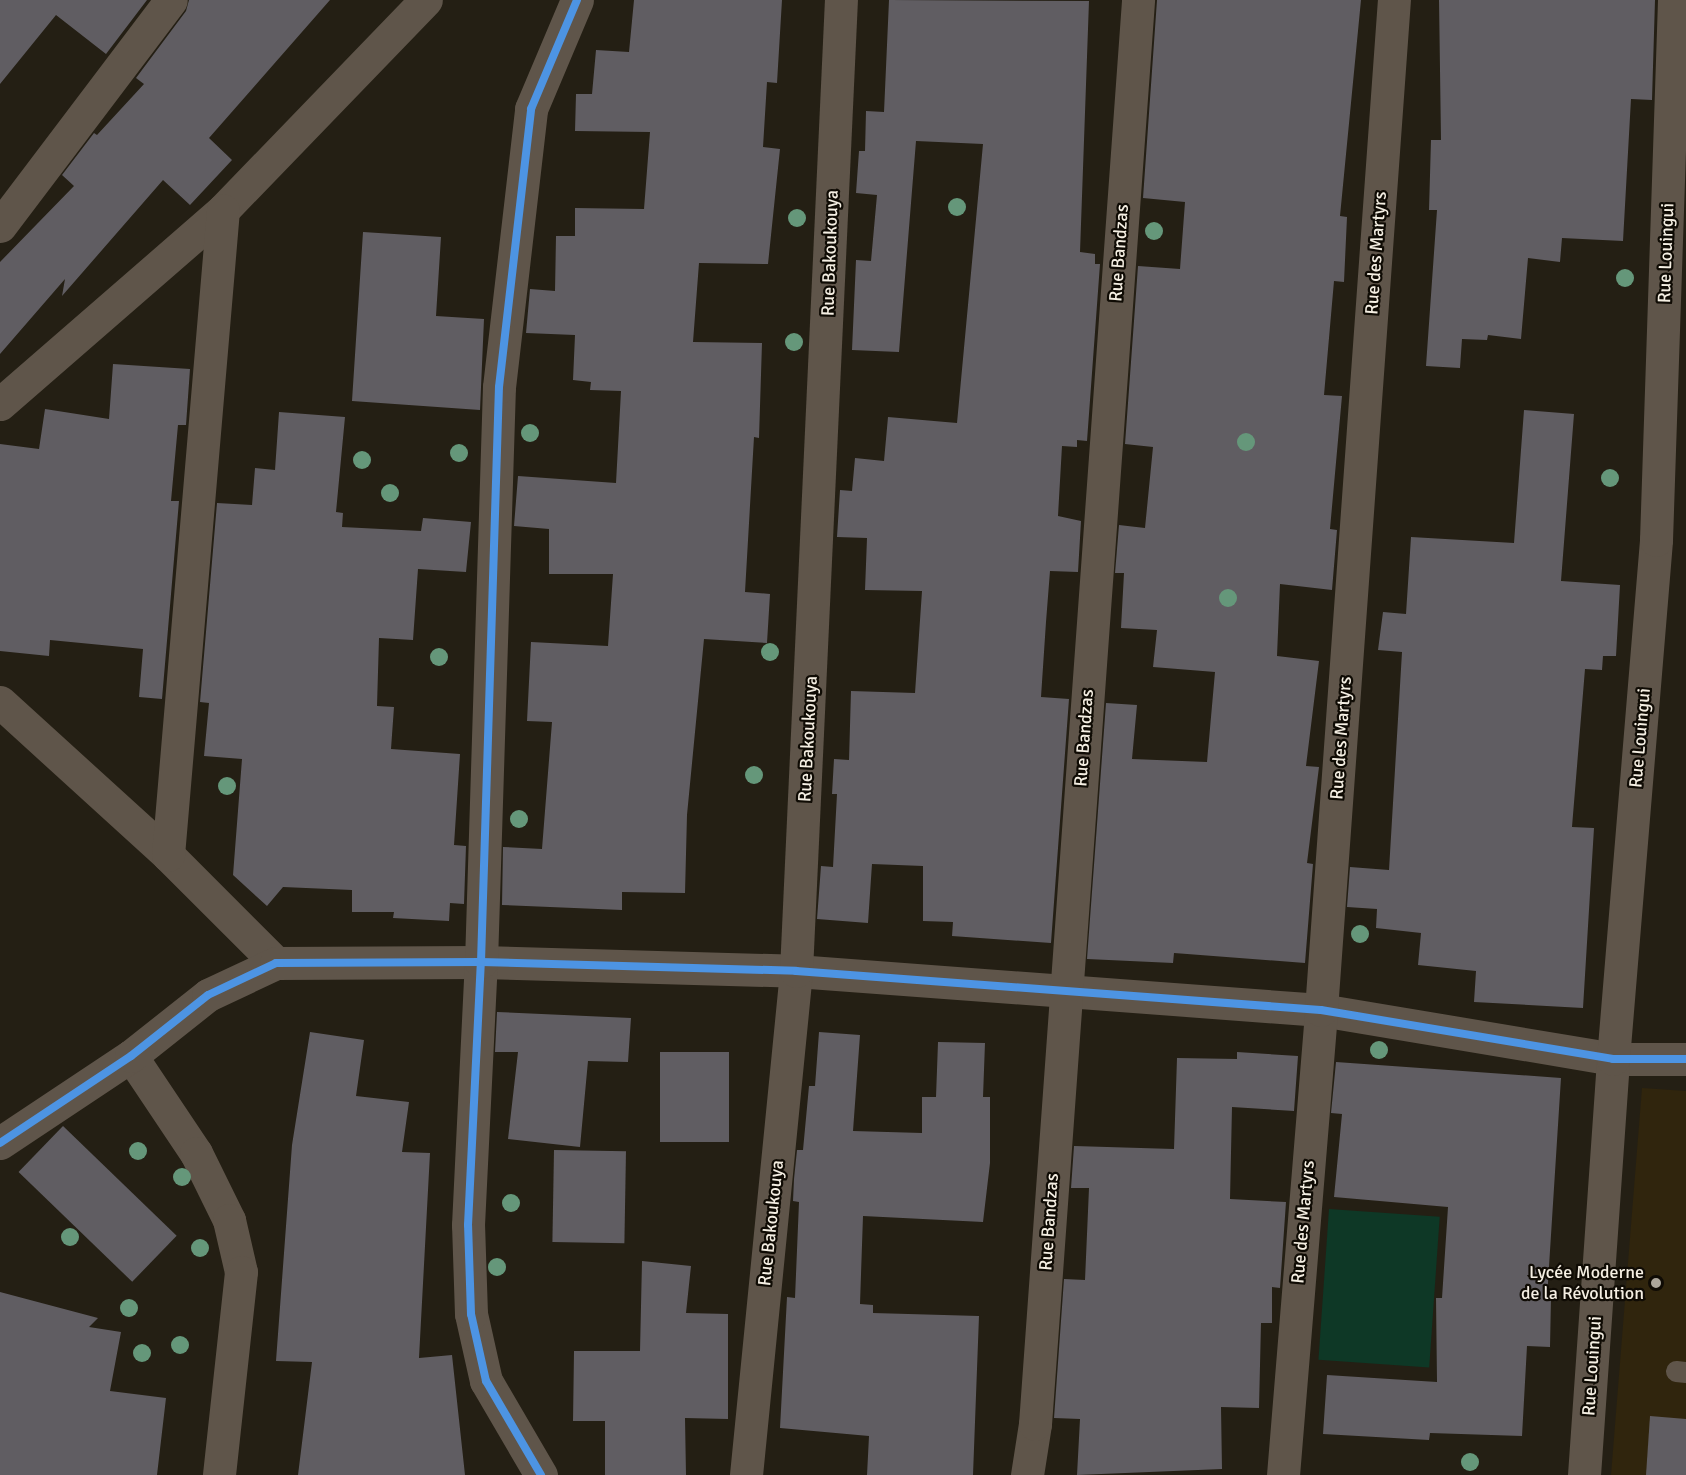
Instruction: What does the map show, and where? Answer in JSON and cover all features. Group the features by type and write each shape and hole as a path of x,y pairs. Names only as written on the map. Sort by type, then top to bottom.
{"street":[{"path":"0,226 171,0"},
{"path":"0,404 223,210 426,0"},
{"path":"541,1475 486,1382 471,1314 468,1225 481,962 501,376 531,109 577,0"},
{"name":"Rue Bakoukouya","path":"746,1475 796,970 841,0"},
{"name":"Rue Bandzas","path":"1027,1475 1035,1424 1138,0"},
{"name":"Rue des Martyrs","path":"1283,1475 1321,1010 1394,0"},
{"name":"Rue Louingui","path":"1584,1475 1613,1059 1656,540 1674,0"},
{"path":"168,855 223,210"},
{"path":"0,702 168,855 276,963"},
{"path":"0,1143 131,1056 208,995 276,963 481,962 796,970 1065,993 1321,1010 1613,1059 1686,1059"},
{"path":"131,1056 210,1181 230,1220 241,1272 219,1475"}],"shaded area":[{"name":"Lycée Moderne de la Révolution","path":"1642,1088 1686,1091 1686,1475 1611,1475"}],"green space":[{"path":"1329,1209 1440,1217 1429,1367 1318,1360"}],"building":[{"path":"0,0 147,0 106,54 56,15 0,84"},
{"path":"189,0 330,0 209,138 232,160 190,205 163,180 62,296 65,279 0,354 0,262 74,186 62,175 94,133 97,135 144,84 136,78 186,11"},
{"path":"634,0 782,0 777,83 767,82 763,147 780,149 768,264 699,263 693,342 762,343 759,438 754,437 745,592 770,594 767,643 704,639 687,815 685,893 622,892 622,910 502,905 503,847 542,849 552,722 527,721 531,642 608,646 613,574 549,574 549,529 514,526 518,476 616,483 621,391 590,390 591,382 573,380 575,335 526,333 530,289 555,291 556,236 575,236 575,208 644,209 650,132 575,131 576,94 592,94 596,50 629,52"},
{"path":"889,0 1089,1 1080,252 1095,254 1095,264 1100,264 1087,441 1077,440 1077,447 1062,446 1058,516 1081,521 1078,572 1050,571 1046,622 1041,697 1069,699 1051,943 952,936 953,922 923,921 923,866 872,864 868,923 817,919 821,866 833,867 837,794 832,794 834,759 849,760 851,691 915,693 922,591 865,590 867,538 837,537 840,490 852,491 855,458 884,461 888,417 957,423 983,144 916,141 899,352 852,350 856,260 871,261 877,195 856,193 859,151 865,151 866,111 884,112"},
{"path":"1157,0 1361,0 1340,216 1347,217 1344,282 1334,281 1324,395 1342,396 1330,529 1337,530 1332,590 1280,584 1277,656 1319,661 1306,766 1319,767 1307,863 1313,864 1305,963 1174,953 1173,963 1087,959 1106,703 1137,705 1132,759 1207,762 1215,672 1153,667 1157,630 1121,628 1124,573 1115,573 1119,525 1145,528 1153,447 1125,444 1138,266 1180,269 1185,202 1143,198"},
{"path":"1439,0 1655,0 1652,100 1631,99 1623,241 1562,238 1560,262 1528,258 1521,339 1488,335 1487,340 1462,339 1460,368 1426,366 1437,210 1429,210 1431,140 1441,140"},
{"path":"363,232 441,237 436,316 484,319 480,410 352,401"},
{"path":"113,364 190,369 186,425 178,425 171,501 179,501 162,699 139,697 143,649 50,640 49,656 0,651 0,444 39,449 45,409 109,419"},
{"path":"1524,410 1574,414 1561,581 1620,585 1616,656 1603,656 1602,670 1585,669 1572,827 1594,828 1583,1008 1474,1002 1476,971 1418,965 1421,933 1376,928 1377,909 1347,907 1350,867 1389,870 1402,652 1378,650 1383,612 1406,614 1411,537 1514,543"},
{"path":"279,412 345,417 336,512 343,513 342,527 421,531 423,518 471,522 466,572 418,569 413,640 379,638 377,706 394,707 391,749 460,754 454,845 466,846 464,904 450,903 449,921 393,918 394,912 352,912 352,890 283,887 267,906 233,875 242,759 204,756 209,703 200,702 217,503 252,505 255,468 275,470"},
{"path":"497,1012 631,1018 628,1062 588,1061 580,1147 508,1139 518,1052 495,1052"},
{"path":"310,1032 364,1040 356,1096 409,1102 402,1152 430,1153 419,1358 452,1355 465,1475 298,1475 312,1362 276,1361 292,1145"},
{"path":"819,1032 860,1035 853,1131 922,1133 922,1097 936,1097 938,1042 985,1043 983,1097 990,1097 990,1163 983,1222 863,1216 860,1304 873,1305 873,1313 979,1316 973,1475 867,1475 869,1436 780,1428 787,1297 795,1298 799,1202 793,1201 794,1179 797,1150 803,1150 809,1086 815,1086"},
{"path":"660,1052 729,1052 729,1142 660,1142"},
{"path":"1237,1052 1298,1056 1294,1111 1232,1107 1230,1199 1286,1202 1280,1288 1272,1287 1272,1323 1261,1323 1259,1408 1221,1407 1222,1469 1077,1475 1080,1419 1054,1418 1064,1279 1085,1280 1089,1188 1071,1188 1074,1146 1174,1149 1177,1058 1237,1059"},
{"path":"1336,1062 1561,1078 1547,1298 1551,1298 1550,1347 1527,1346 1522,1436 1430,1433 1429,1440 1323,1434 1327,1375 1437,1382 1436,1298 1442,1298 1448,1207 1334,1197 1342,1114 1331,1113"},
{"path":"63,1126 177,1236 132,1282 19,1172"},
{"path":"554,1150 626,1151 624,1243 552,1242"},
{"path":"642,1261 691,1266 686,1313 728,1314 728,1419 685,1418 686,1475 605,1475 605,1421 573,1421 574,1351 640,1351"},
{"path":"0,1292 98,1318 89,1327 121,1332 110,1391 166,1398 157,1475 0,1475"},
{"path":"1650,1416 1686,1419 1686,1475 1646,1475"}],"cycle path":[{"path":"541,1475 486,1381 471,1314 468,1225 481,962 499,387 531,109 577,0"},
{"path":"0,1143 131,1056 208,995 276,963 481,962 796,971 1321,1010 1613,1059 1686,1059"}],"place":[{"name":"Lycée Moderne de la Révolution","path":"1656,1283"}]}
